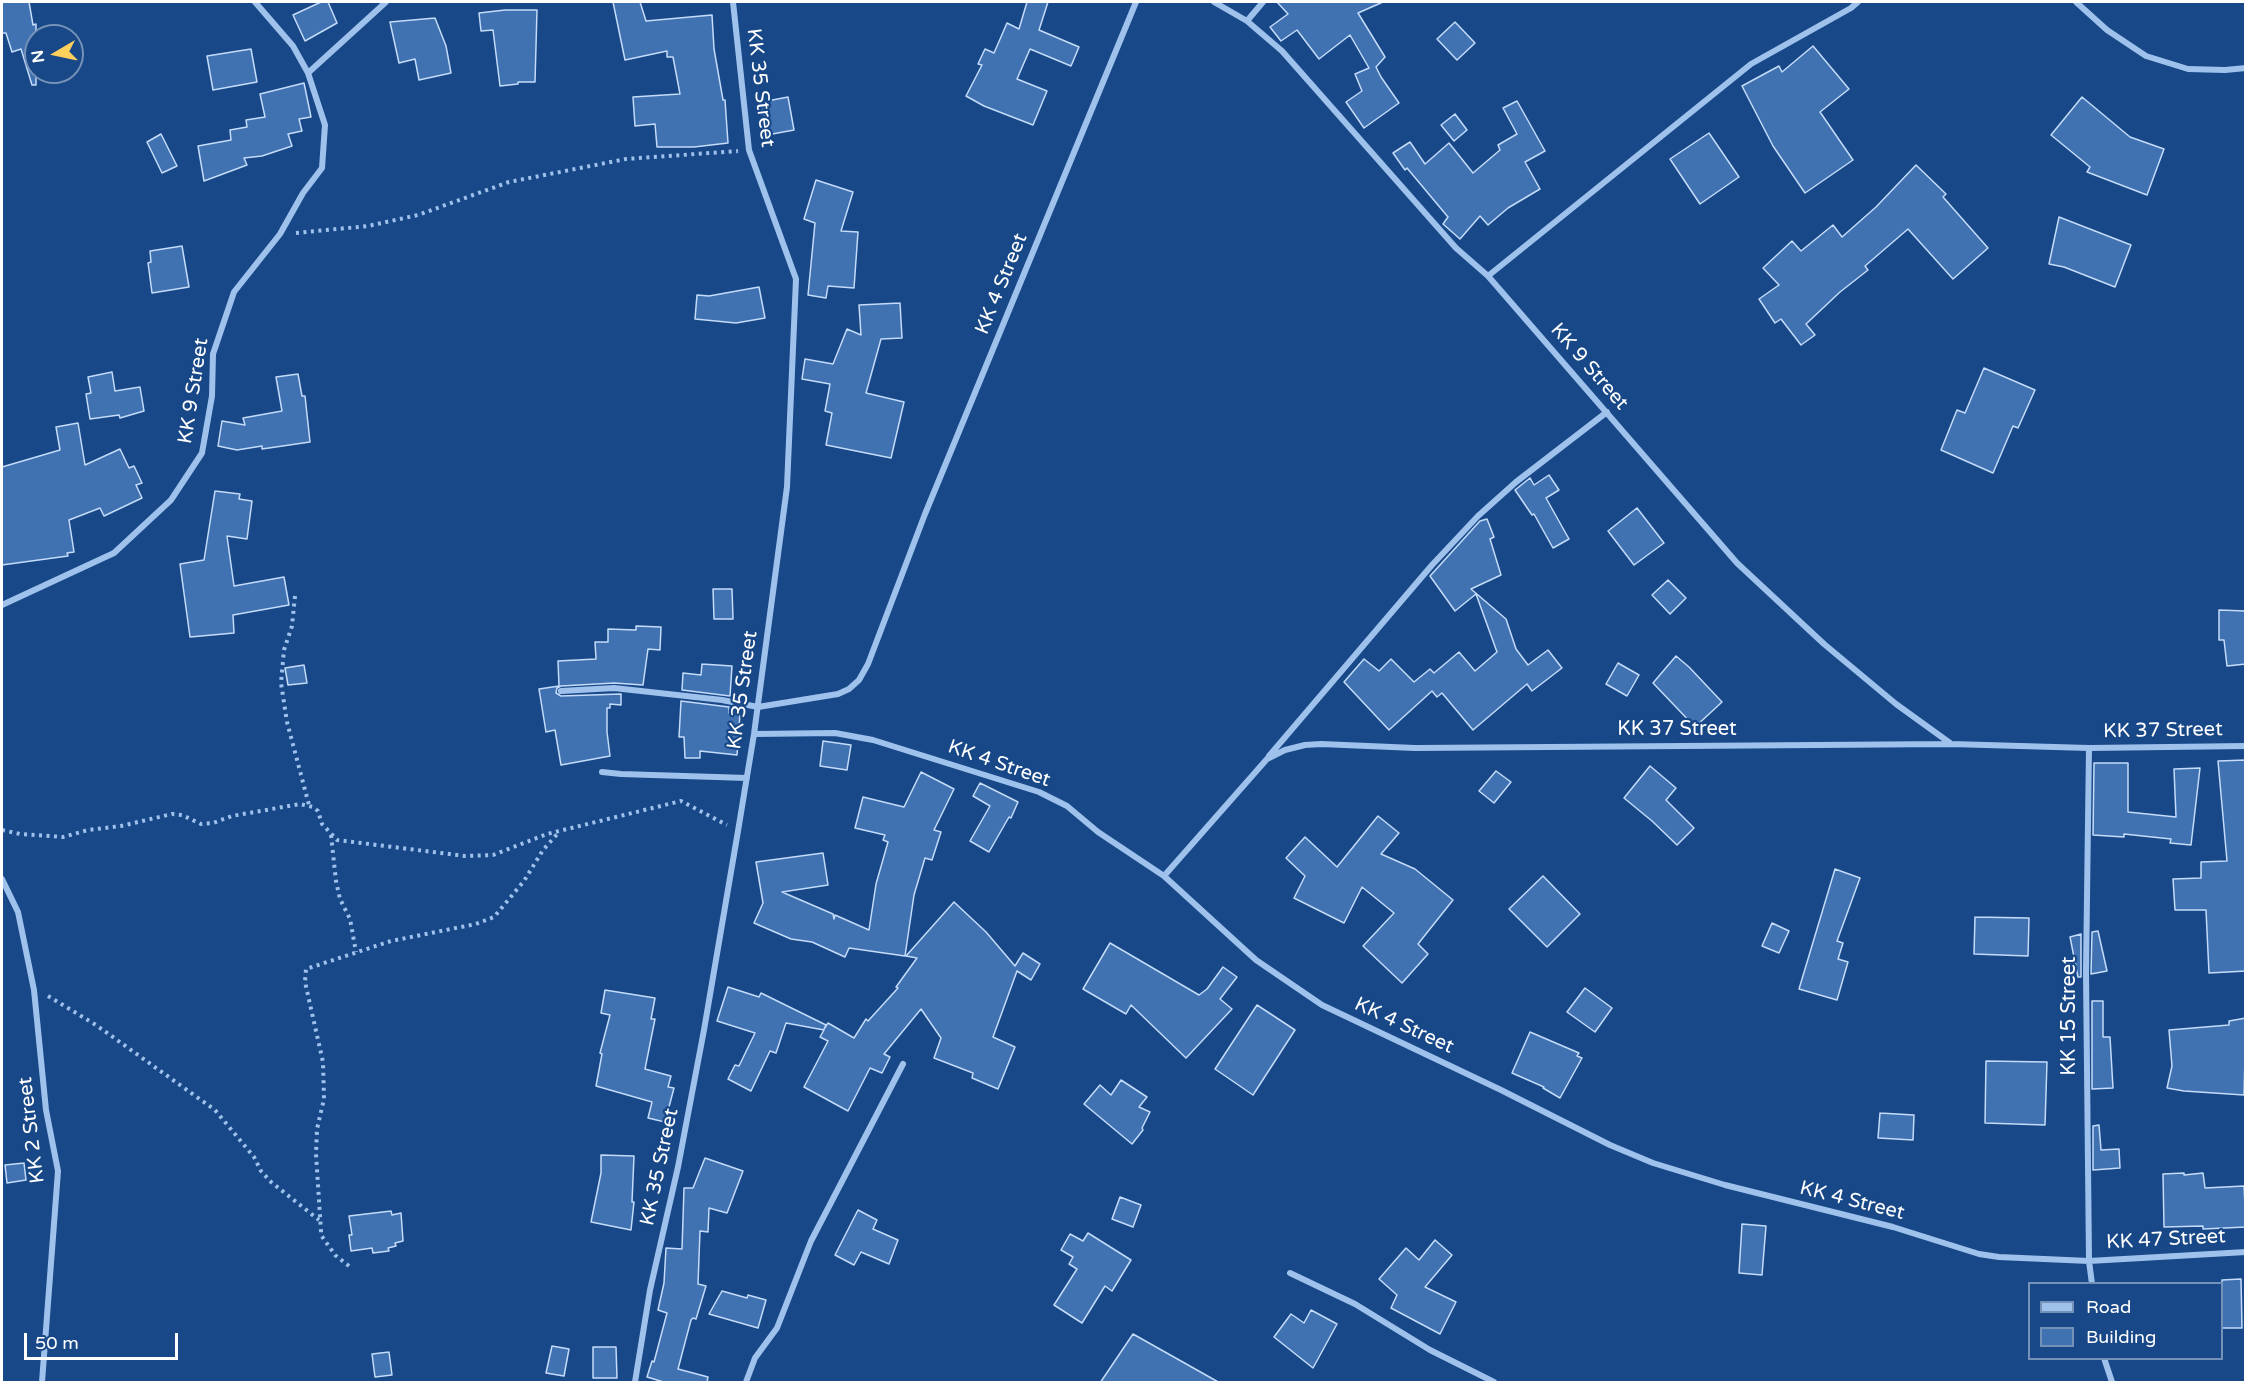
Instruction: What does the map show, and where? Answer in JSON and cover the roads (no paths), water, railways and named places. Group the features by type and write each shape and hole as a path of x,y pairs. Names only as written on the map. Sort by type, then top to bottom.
{"street":[{"name":"KK 9 Street","path":"2,605 114,553 171,500 202,453 212,396 213,354 234,292 280,234 303,193 322,168 325,125 308,73 293,46 255,2"},
{"path":"308,73 386,2"},
{"name":"KK 35 Street","path":"635,1383 650,1290 678,1167 698,1064 747,778 787,486 796,279 749,150 733,2"},
{"name":"KK 4 Street","path":"758,707 838,694 849,689 859,680 868,664 925,514 1136,2"},
{"name":"KK 9 Street","path":"1214,2 1246,21 1282,51 1456,248 1488,276 1737,563 1824,644 1896,704 1951,744"},
{"path":"1246,21 1263,2"},
{"path":"1488,276 1751,64 1858,2"},
{"path":"2076,2 2107,30 2146,56 2188,69 2246,68"},
{"path":"1267,759 1432,565 1478,516 1516,482 1607,412"},
{"path":"561,691 614,688 722,700 758,707"},
{"name":"KK 4 Street","path":"754,734 835,733 873,740 1039,792 1067,806 1125,851 1164,876 1256,960 1322,1005 1501,1090 1610,1145 1653,1163 1725,1185 1893,1227 1978,1254 2018,1259 2089,1261"},
{"name":"KK 37 Street","path":"1164,876 1267,759 1285,750 1321,744 1415,748 1951,744 2089,748 2246,746"},
{"name":"KK 15 Street","path":"2089,748 2086,972 2089,1261 2092,1282"},
{"path":"602,772 747,778"},
{"name":"KK 2 Street","path":"2,879 18,912 34,990 46,1110 58,1172 42,1383"},
{"path":"746,1383 755,1358 777,1328 811,1241 903,1064"},
{"name":"KK 47 Street","path":"2089,1261 2246,1252"},
{"path":"1290,1274 1355,1304 1430,1350 1494,1383"},
{"path":"2104,1360 2112,1383"}]}
